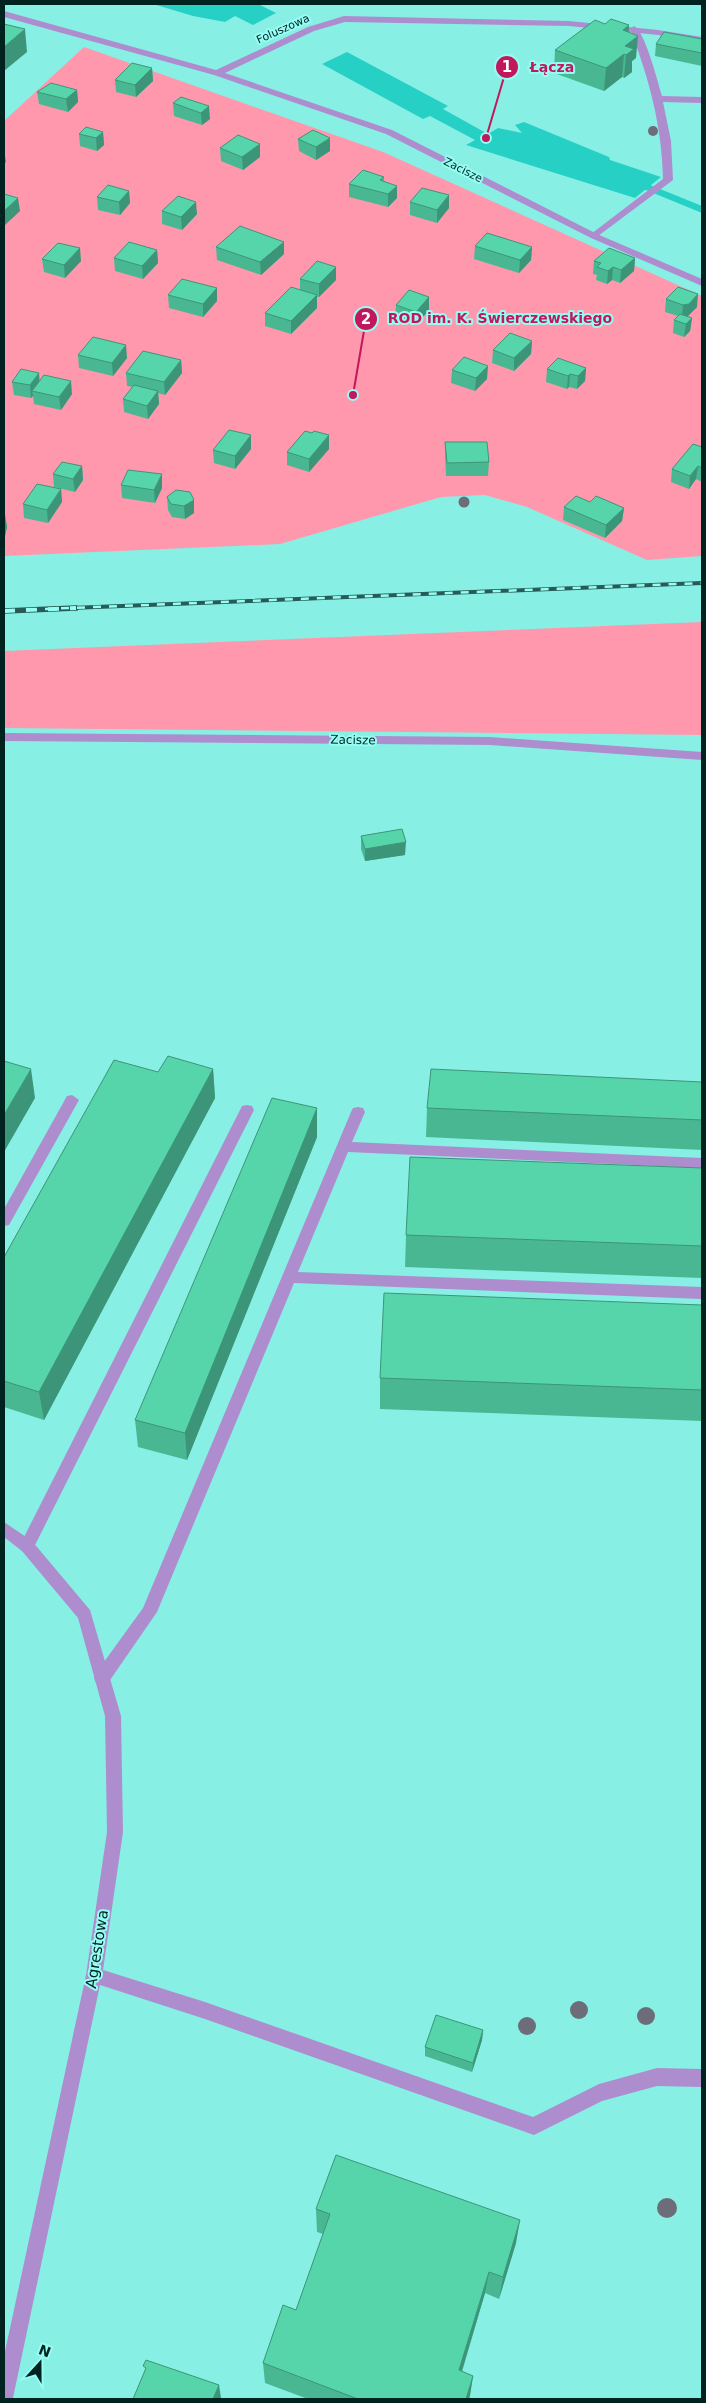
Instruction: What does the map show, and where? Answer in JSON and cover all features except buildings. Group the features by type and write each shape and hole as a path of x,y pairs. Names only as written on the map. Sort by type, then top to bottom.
{"street":[{"path":"4,14 217,73"},
{"name":"Foluszowa","path":"217,73 311,29 344,19 599,24 702,40"},
{"path":"594,236 668,180 669,162 659,99 646,56 634,29"},
{"name":"Zacisze","path":"217,73 388,132 594,236 702,283"},
{"path":"659,99 702,100"},
{"name":"Zacisze","path":"4,737 490,741 702,756"},
{"path":"4,1221 72,1100"},
{"path":"27,1546 247,1110"},
{"path":"102,1678 149,1612 358,1112"},
{"path":"344,1147 702,1163"},
{"path":"290,1277 702,1293"},
{"name":"Agrestowa","path":"4,1528 27,1546 85,1615 113,1716 115,1832 94,1975 4,2398"},
{"path":"94,1975 173,1999 410,2085 534,2126 599,2093 657,2077 702,2078"}],"shaded area":[{"path":"84,47 383,152 702,296 702,556 647,560 527,507 485,495 441,497 280,544 4,556 4,121"},
{"path":"702,622 702,735 4,728 4,651"}],"water":[{"path":"153,4 258,4 276,13 253,25 235,16 225,22 193,16"},
{"path":"347,52 448,106 443,109 488,134 498,128 522,133 515,125 524,122 609,157 610,160 661,177 635,198 466,145 475,140 430,116 423,119 322,64"}],"waterway":[{"path":"628,179 702,210"}],"railway":[{"path":"45,609 702,583"},
{"path":"4,611 76,608"}],"place":[{"name":"Łącza","path":"486,138"},
{"name":"ROD im. K. Świerczewskiego","path":"353,395"}]}
